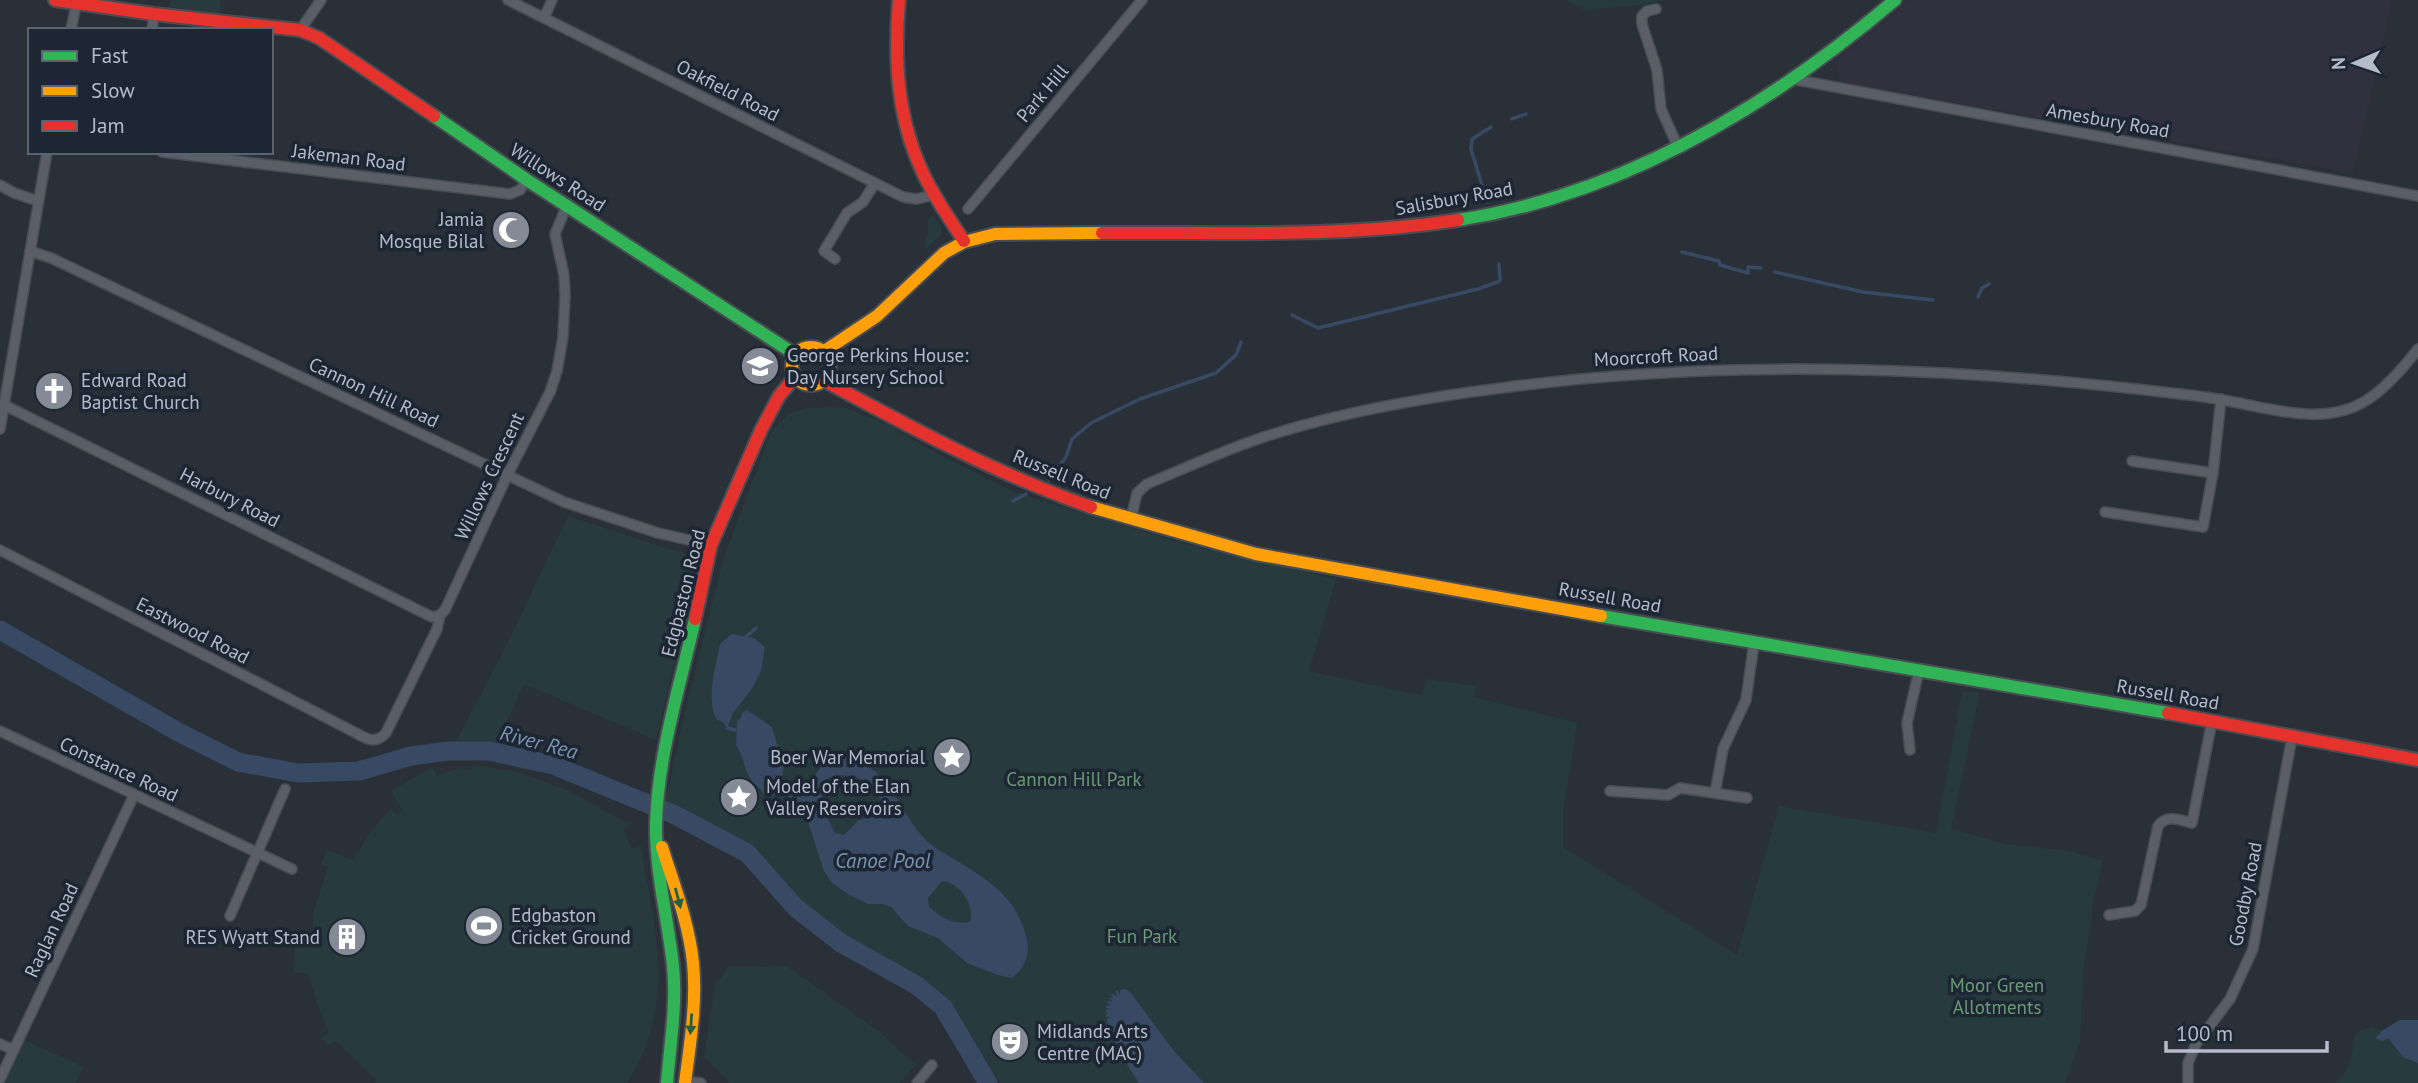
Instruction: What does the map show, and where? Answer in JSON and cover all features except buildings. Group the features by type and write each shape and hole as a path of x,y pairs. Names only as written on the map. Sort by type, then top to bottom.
{"street":[{"path":"55,0 300,30 321,0"},
{"name":"Oakfield Road","path":"508,0 903,197 916,200 934,195"},
{"path":"544,18 552,0"},
{"path":"823,352 877,315 906,292 935,260 964,241 934,195 913,148 899,93 895,44 899,0"},
{"name":"Park Hill","path":"968,209 1142,0"},
{"name":"Salisbury Road","path":"964,241 995,234 1331,231 1415,227 1473,217 1549,198 1618,173 1678,147 1753,106 1854,35 1895,0"},
{"path":"71,28 76,2"},
{"path":"1656,9 1647,10 1642,16 1642,23 1657,69 1661,108 1678,147"},
{"path":"152,28 154,14"},
{"name":"Willows Road","path":"300,30 319,38 527,180 796,355"},
{"name":"Amesbury Road","path":"1792,79 2418,196"},
{"path":"0,429 4,405 3,388 47,154"},
{"name":"Jakeman Road","path":"179,154 510,194 520,190 527,180"},
{"path":"835,259 824,251 847,213 863,202 875,183"},
{"path":"0,184 14,193 38,201"},
{"name":"Willows Crescent","path":"371,741 380,740 386,733 437,629 440,615 446,611 507,475 550,392 561,354 565,295 564,275 555,234 567,205"},
{"name":"Cannon Hill Road","path":"30,251 59,262 564,502 658,533 711,545"},
{"path":"807,348 823,352 829,364 829,371 823,380 813,385 805,384 795,377 792,368 796,355 807,348"},
{"name":"Moorcroft Road","path":"1130,519 1137,493 1147,484 1264,437 1335,417 1433,397 1572,379 1689,370 1870,369 2092,383 2221,399 2295,414 2335,413 2367,401 2406,365 2418,349"},
{"name":"Edgbaston Road","path":"667,1081 673,968 658,869 657,794 711,545 761,430 779,396 795,377"},
{"name":"Russell Road","path":"823,380 901,422 1064,498 1256,554 2212,721 2418,760"},
{"path":"2105,512 2203,527 2213,473 2221,399"},
{"name":"Harbury Road","path":"4,405 432,617 440,615"},
{"path":"2132,461 2213,473"},
{"name":"Eastwood Road","path":"0,550 371,741"},
{"path":"1715,793 1723,749 1746,700 1754,643"},
{"path":"1909,750 1907,723 1919,670"},
{"path":"2109,915 2135,911 2141,905 2161,821 2172,818 2192,823 2212,721"},
{"name":"Constance Road","path":"0,731 292,869"},
{"name":"Goodby Road","path":"2188,1083 2188,1063 2196,1044 2230,999 2253,949 2292,737"},
{"path":"1610,791 1668,795 1680,788 1747,798"},
{"path":"230,916 285,789"},
{"name":"Raglan Road","path":"0,1079 134,795"},
{"name":"Edgbaston Road","path":"656,829 678,897 693,964 692,1016 685,1082"},
{"path":"673,968 693,964"},
{"path":"0,1044 14,1051"},
{"path":"917,1083 932,1065"},
{"path":"667,1081 701,1083"}],"shaded area":[{"path":"1910,0 2392,0 2353,173 1848,84 1839,77 1836,61"}],"green space":[{"path":"171,0 221,0 220,14 170,7"},
{"path":"1567,0 1668,0 1584,10"},
{"path":"933,215 941,226 941,234 927,249 924,246 928,220"},
{"name":"Cannon Hill Park","path":"844,407 891,426 927,448 1014,492 1181,543 1336,579 1309,671 1423,696 1426,679 1476,686 1474,697 1577,723 1563,813 1563,847 1737,955 1779,806 1936,833 1962,692 1980,692 1951,829 2005,844 2069,851 2103,861 2094,899 2083,974 2080,1041 2065,1083 1000,1083 971,1035 937,995 893,970 801,906 748,848 665,804 685,711 724,557 771,432 790,413 808,408"},
{"path":"568,516 691,556 695,562 695,573 656,740 524,684 497,742 456,742 511,636"},
{"name":"Edgbaston Cricket Ground","path":"472,765 515,771 567,790 629,824 624,831 632,849 641,846 656,938 657,996 643,1054 627,1083 375,1083 377,1080 335,1041 327,1046 321,1038 329,1033 309,974 294,972 295,940 312,941 314,911 328,867 321,864 327,850 353,860 369,834 390,809 398,815 402,810 391,791 432,767 437,776 457,768 471,770"},
{"path":"787,966 881,1033 915,1064 900,1083 730,1083 704,1057 715,985 729,967"},
{"path":"2371,1027 2383,1030 2376,1038 2388,1037 2404,1058 2418,1063 2418,1083 2334,1083 2348,1067 2356,1033"},
{"path":"24,1040 84,1067 76,1083 4,1083"}],"water":[{"path":"732,634 754,638 765,647 761,671 753,687 733,713 727,728 723,722 717,720 712,693 720,644"},
{"path":"747,710 772,727 784,767 777,796 763,794 752,781 736,745 737,721"},
{"name":"Canoe Pool","path":"840,758 870,767 890,788 927,841 984,878 1005,896 1021,920 1027,942 1024,964 1017,974 1012,978 998,975 967,963 938,938 908,926 891,907 868,904 831,882 824,871 805,813 795,800 827,760","holes":["835,775 867,782 877,793 882,809 873,817 859,820 844,835 835,833 822,801 825,780","942,881 955,886 965,896 970,908 970,922 948,920 929,907 928,898"]},
{"path":"1126,989 1173,1050 1204,1083 1139,1083 1111,1034 1107,1018 1111,1017 1106,1017 1109,1013 1106,1013 1106,1010 1111,1009 1106,1008 1111,1005 1107,1003 1113,1001 1110,997 1114,999 1111,995 1117,996 1117,990 1120,995 1120,990"},
{"path":"2400,1020 2418,1020 2418,1063 2404,1058 2388,1038 2382,1041 2375,1038"}],"waterway":[{"path":"1512,119 1526,114"},
{"path":"1487,202 1471,149 1472,139 1491,127"},
{"path":"1682,252 1719,261 1720,265 1748,273 1748,267 1761,268"},
{"path":"1292,315 1318,328 1478,289 1500,281 1499,264"},
{"path":"1775,272 1863,292 1933,300"},
{"path":"1978,297 1982,288 1989,284"},
{"path":"1049,480 1066,457 1072,439 1091,423 1140,399 1216,373 1236,355 1241,342"},
{"path":"1013,501 1026,494"},
{"path":"747,636 756,628"},
{"name":"River Rea","path":"0,630 180,733 238,762 298,773 359,771 411,756 448,751 489,751 553,765 675,815 747,853 796,908 841,943 916,985 943,1007 988,1083"},
{"path":"727,728 735,730"},
{"path":"779,787 795,800"}],"traffic: fast":[{"path":"1458,220 1519,208 1578,190 1636,167 1692,140 1797,76 1895,0"},
{"path":"434,116 527,180 796,355"},
{"path":"1601,616 2168,713"},
{"path":"667,1083 674,980 662,894 656,823 665,746 695,619"}],"traffic: slow":[{"path":"823,352 877,316 944,253 964,242 995,234 1102,233"},
{"path":"811,347 824,353 830,366 824,379 811,385 798,379 792,366 798,353 811,347"},
{"path":"1091,507 1256,554 1601,616"},
{"path":"662,847 685,919 693,963 694,1008 685,1083"}],"traffic: jam":[{"path":"55,0 300,30 319,38 434,116"},
{"path":"899,0 897,66 907,130 926,180 964,241"},
{"path":"1102,233 1325,232 1458,220"},
{"path":"695,619 711,545 761,430 779,396 795,377"},
{"path":"823,380 988,465 1091,507"},
{"path":"2168,713 2418,760"}],"place":[{"name":"Jamia Mosque Bilal","path":"511,230"},
{"name":"George Perkins House: Day Nursery School","path":"760,366"},
{"name":"Edward Road Baptist Church","path":"54,391"},
{"name":"Boer War Memorial","path":"952,757"},
{"name":"Model of the Elan Valley Reservoirs","path":"739,797"},
{"name":"Edgbaston Cricket Ground","path":"484,926"},
{"name":"RES Wyatt Stand","path":"347,937"},
{"name":"Midlands Arts Centre (MAC)","path":"1010,1042"}],"park label":[{"name":"Fun Park","path":"1142,936"},
{"name":"Moor Green Allotments","path":"1997,996"}]}
